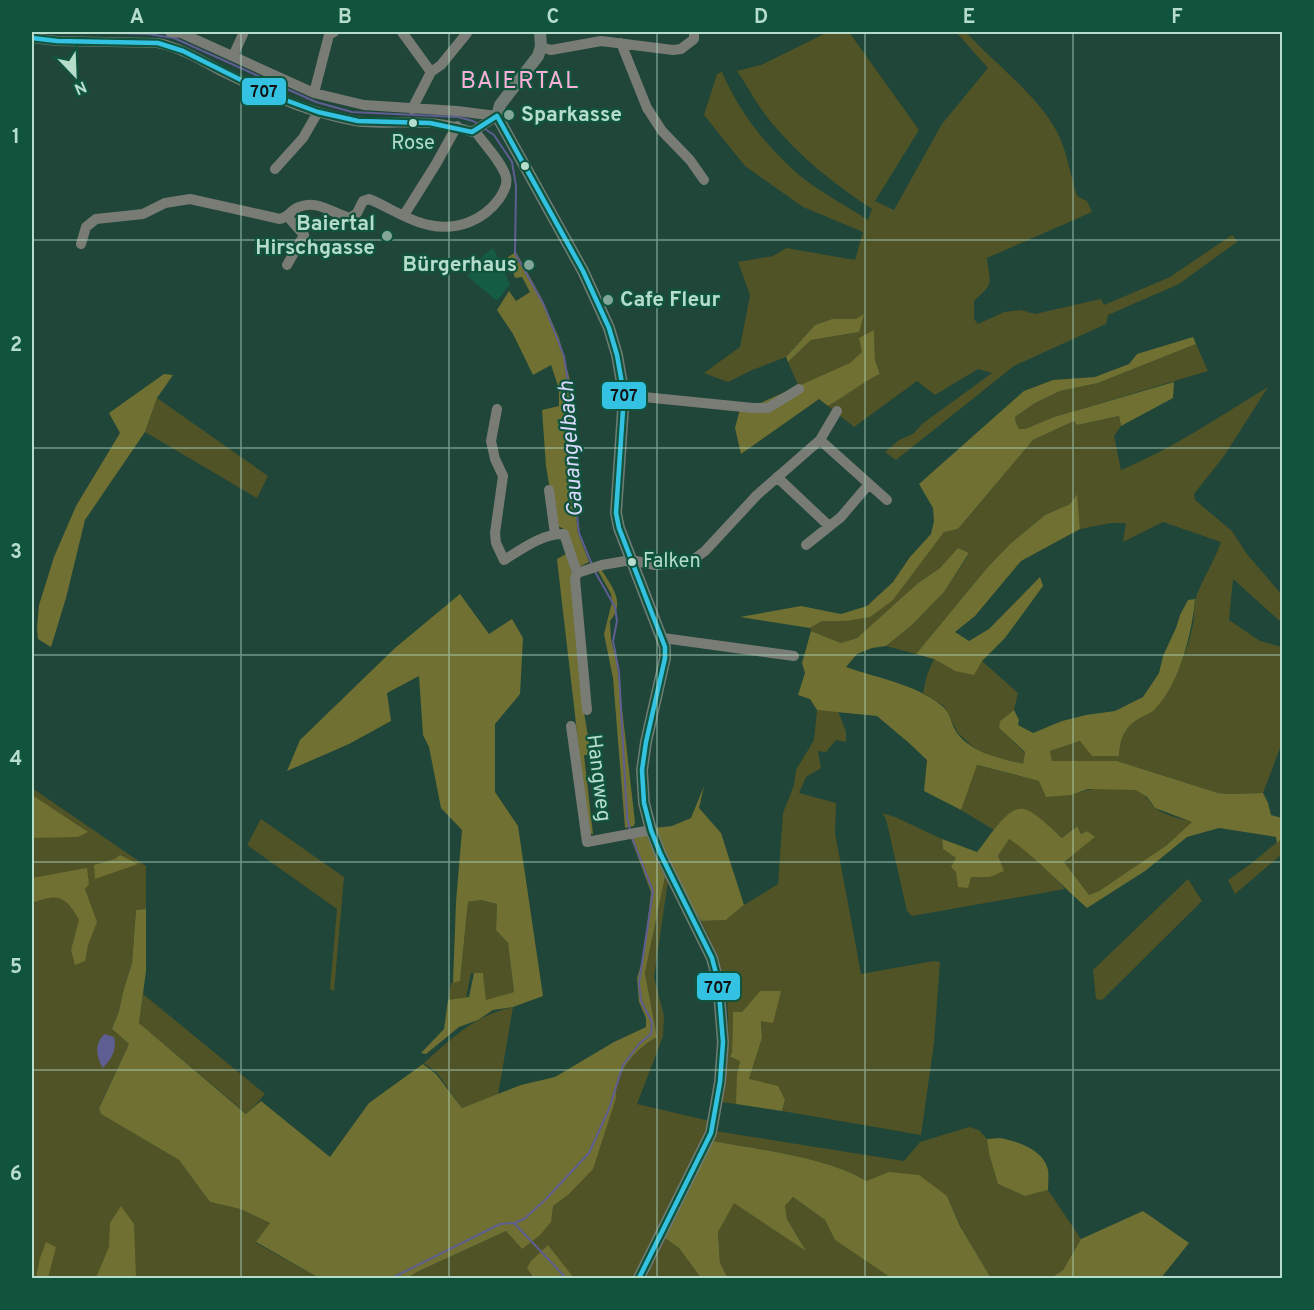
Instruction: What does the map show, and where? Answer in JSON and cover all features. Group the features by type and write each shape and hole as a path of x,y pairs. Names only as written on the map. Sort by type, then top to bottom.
{"main road":[{"path":"540,32 541,47 533,65 484,125 599,303 617,355 624,395 616,513 631,560 663,638 665,658 646,742 642,770 644,803 660,853 712,958 718,981 723,1042 720,1082 708,1141 639,1278"}],"street":[{"path":"170,32 181,33 314,93 364,105 412,109 484,125"},
{"path":"233,56 244,32"},
{"path":"402,32 430,72"},
{"path":"541,47 551,50 589,41 673,51 681,49 694,39 694,32"},
{"path":"314,93 329,33"},
{"path":"412,109 430,72 441,65 450,51 462,41 467,33"},
{"path":"32,38 81,36 174,46 234,77 318,112 362,122 484,125"},
{"path":"621,43 647,108 662,131 690,160 704,180"},
{"path":"275,169 303,138 318,112"},
{"path":"81,244 86,227 96,219 143,214 165,203 190,200 280,219 288,217 295,209 303,205 312,204 350,218 357,213 363,201 369,199 428,225 452,227 478,219 493,207 506,185 506,178 489,148 484,125"},
{"path":"404,215 457,126"},
{"path":"287,265 304,235 288,217"},
{"path":"624,395 768,408 799,389"},
{"path":"497,409 491,441 495,459 503,476 495,533 496,543 504,560 533,543 555,534 564,534 577,573 575,579 587,710"},
{"path":"577,573 602,565 631,560 655,565 682,563 699,556 757,495 820,440 837,411"},
{"path":"820,440 887,500"},
{"path":"777,477 829,526"},
{"path":"806,546 841,517 869,484"},
{"path":"549,490 555,534"},
{"path":"663,638 794,656"},
{"name":"Hangweg","path":"571,726 587,842 651,830"}],"shaded area":[{"path":"828,32 849,32 919,130 875,201 894,210 942,124 988,68 956,32 966,32 1038,104 1056,130 1066,154 1077,196 1087,201 1092,212 987,258 990,282 974,301 974,319 978,324 1004,312 1021,310 1035,314 1101,299 1104,305 1170,277 1232,235 1238,241 1179,284 1108,315 1106,324 1014,366 896,460 885,452 899,440 913,434 922,424 992,373 978,369 935,395 917,381 854,427 828,406 880,374 875,360 874,330 862,352 851,363 799,387 788,362 811,340 859,332 856,319 832,319 815,325 786,357 728,382 704,373 740,347 750,295 738,262 773,256 786,248 855,260 863,232 803,207 745,166 704,115 717,74 722,72 741,108 775,152 794,171 814,186 868,220 872,209 831,180 781,134 737,71 761,65"},
{"path":"493,248 510,284 497,301 467,276 483,256"},
{"path":"516,252 541,297 559,338 571,384 576,424 570,438 569,455 578,533 589,562 579,567 564,529 556,525 546,466 542,410 559,406 559,389 551,365 533,375 513,334 497,310 509,291 516,301 530,292 522,277 515,278 508,257"},
{"path":"864,314 859,332 811,340 788,362 786,357 815,325 832,319 856,319"},
{"path":"874,330 875,360 880,374 828,406 819,399 741,454 735,428 741,405 756,405 850,363 862,352 859,338"},
{"path":"1193,337 1196,344 1098,383 1060,391 1035,403 1015,417 1019,429 1025,429 1054,417 1174,382 1173,398 1121,426 1119,416 1077,425 1074,421 1033,440 958,529 944,532 893,600 870,617 846,621 822,621 810,628 740,617 801,606 841,614 867,606 893,582 910,557 931,534 934,521 933,508 919,484 1024,391 1053,380 1095,377 1129,364 1137,354"},
{"path":"1196,344 1208,371 1054,417 1025,429 1019,429 1016,423 1015,417 1035,403 1060,391 1098,383"},
{"path":"164,374 173,375 157,398 145,432 85,520 66,598 51,647 38,639 39,605 54,557 76,506 120,433 109,413"},
{"path":"1268,387 1224,456 1194,494 1195,500 1232,531 1246,553 1282,595 1282,623 1233,579 1229,620 1260,641 1282,647 1282,743 1263,793 1218,793 1117,761 1052,761 1050,751 1080,741 1119,756 1125,732 1157,706 1177,673 1190,638 1196,597 1221,542 1163,522 1123,542 1126,523 1111,523 1080,529 1076,495 1070,504 1045,515 1010,544 987,568 916,654 886,646 912,625 944,592 969,554 959,548 940,568 918,583 857,638 841,643 811,631 810,628 822,621 846,621 893,600 944,531 958,529 1033,440 1074,421 1077,425 1119,416 1121,426 1114,436 1121,470 1177,442"},
{"path":"157,398 268,476 257,498 145,432"},
{"path":"1077,494 1080,529 1021,561 975,616 955,632 969,641 989,629 1040,577 1043,586 1005,638 982,661 974,675 955,671 934,659 916,654 987,568 1010,544 1045,515 1070,504"},
{"path":"958,548 969,553 944,592 912,625 886,646 857,654 846,667 895,682 931,698 944,708 957,733 971,746 987,754 1023,764 1025,752 999,728 1000,721 1014,710 1019,720 1018,725 1033,733 1062,721 1115,711 1143,697 1159,673 1163,656 1180,615 1188,600 1195,599 1188,642 1172,685 1154,710 1127,729 1120,744 1119,756 1092,756 1080,741 1050,751 1052,761 1117,761 1218,793 1263,793 1271,815 1282,818 1282,838 1277,843 1276,837 1219,828 1187,837 1145,871 1087,908 1020,846 1009,839 998,856 1004,871 990,877 971,877 968,888 958,887 956,872 951,867 956,858 943,849 942,839 977,852 1004,818 1018,809 1034,814 1062,838 1077,826 1081,834 1087,831 1095,837 1064,862 1089,895 1099,891 1167,845 1192,822 1155,808 1147,797 1136,790 1088,789 1071,795 1046,797 1039,781 977,765 961,810 924,791 927,760 877,716 817,710 810,699 798,695 805,673 802,663 811,631 841,643 857,638 918,583 940,568"},
{"path":"566,554 572,574 583,706 591,755 584,755 593,834 587,832 557,559"},
{"path":"597,569 601,569 617,601 615,614 610,621 611,639 617,664 635,822 634,826 625,828 613,678 604,634 612,602 611,594"},
{"path":"460,594 489,634 512,619 523,638 520,694 495,724 495,792 518,826 543,996 513,1007 493,1010 478,1020 459,1027 426,1054 421,1053 444,1029 448,1000 469,997 474,973 483,973 486,1000 514,992 508,943 496,930 497,904 481,900 468,902 460,981 453,983 462,830 441,808 429,747 423,735 419,676 387,693 391,721 349,744 287,771 300,740 395,648"},
{"path":"934,659 955,671 982,661 1018,693 1014,710 1000,721 999,728 1025,753 1023,764 988,756 973,747 958,733 944,706 923,693"},
{"path":"817,710 838,711 846,732 846,742 836,740 826,752 818,751 821,768 806,777 799,793 836,803 835,833 861,974 934,961 940,962 934,1043 921,1135 782,1111 785,1100 749,1079 762,1038 760,991 742,1012 733,1013 730,1058 740,1060 736,1104 721,1102 726,1066 728,1012 718,959 701,921 726,920 744,905 778,884 783,813 794,785 796,770 814,740"},
{"path":"976,765 1039,781 1071,795 1103,788 1129,788 1141,793 1161,812 1193,822 1167,845 1099,891 1089,895 1064,862 1094,837 1087,831 1081,834 1076,826 1062,838 1046,823 998,824 994,830 961,810"},
{"path":"704,786 699,808 721,833 744,905 726,920 701,921 674,876 654,828 672,826 691,818"},
{"path":"32,788 146,866 146,909 136,910 132,963 112,1029 129,1044 99,1107 101,1114 179,1160 210,1202 240,1209 270,1223 256,1243 319,1278 32,1278"},
{"path":"32,795 88,832 78,837 32,838"},
{"path":"882,813 942,839 943,849 956,858 958,887 971,877 990,877 998,856 1009,838 1034,856 1065,889 912,916 907,911 886,819"},
{"path":"261,819 344,877 334,991 330,989 337,909 247,845"},
{"path":"645,832 665,877 645,973 657,1037 635,1054 623,1070 593,1169 568,1195 553,1206 551,1222 540,1235 522,1249 506,1231 407,1278 319,1278 256,1242 270,1223 240,1209 210,1202 179,1160 101,1114 99,1108 129,1044 112,1029 132,963 136,910 146,909 146,971 139,1023 246,1114 261,1101 330,1157 369,1103 423,1064 436,1074 462,1108 521,1085 555,1077 614,1042 646,1027 646,1018 639,1002 637,978 644,955 651,892 630,836"},
{"path":"1282,838 1282,854 1235,894 1228,880"},
{"path":"120,855 138,864 95,879 94,865 115,859"},
{"path":"87,868 89,884 85,889 97,922 88,945 85,961 75,965 71,950 79,920 70,905 60,898 48,898 32,903 32,878"},
{"path":"665,877 668,881 654,977 664,1016 663,1036 637,1104 710,1121 638,1278 407,1278 506,1231 521,1248 553,1206 568,1195 616,1098 623,1070 635,1054 657,1037 645,973"},
{"path":"1188,879 1202,901 1102,1000 1096,999 1093,970"},
{"path":"481,900 497,904 496,930 508,943 514,992 486,1001 483,974 471,973 466,998 448,1000 451,983 460,981 468,902"},
{"path":"760,991 781,991 773,1023 761,1021 762,1038 749,1079 778,1086 785,1100 782,1111 736,1104 740,1061 730,1057 733,1012 742,1012"},
{"path":"143,994 265,1094 247,1114 139,1023"},
{"path":"513,1007 498,1095 462,1108 437,1073 424,1063 454,1036 476,1022"},
{"path":"105,1034 114,1037 115,1046 103,1068 97,1050 101,1037"},
{"path":"969,1127 979,1130 987,1139 998,1184 1025,1196 1048,1190 1081,1239 1063,1270 1051,1278 991,1278 962,1229 947,1196 889,1172 866,1181 813,1160 713,1141 715,1131 904,1161 920,1142"},
{"path":"1000,1138 1022,1144 1041,1157 1048,1170 1048,1190 1025,1196 998,1184 987,1139"},
{"path":"713,1141 813,1160 866,1181 889,1172 919,1175 947,1196 960,1226 991,1278 891,1278 835,1240 825,1220 793,1197 785,1206 787,1219 806,1251 734,1203 718,1232 720,1263 728,1278 701,1278 679,1248 665,1238"},
{"path":"793,1197 825,1220 835,1240 891,1278 728,1278 720,1263 718,1231 734,1202 805,1249 787,1219 785,1206"},
{"path":"121,1206 134,1224 136,1278 96,1278 109,1247 110,1223"},
{"path":"1143,1211 1189,1243 1161,1278 1051,1278 1063,1270 1081,1239"},
{"path":"665,1238 679,1248 701,1278 646,1278"},
{"path":"46,1242 56,1247 48,1278 36,1278 40,1258"},
{"path":"548,1245 574,1278 534,1278 527,1268"}],"waterway":[{"name":"Gauangelbach","path":"84,32 148,34 174,38 316,102 352,112 458,117 478,124"},
{"name":"Gauangelbach","path":"485,129 494,135 512,162 516,186 515,253 544,305 564,356 575,426 570,438 570,455 579,533 592,565"},
{"name":"Gauangelbach","path":"594,570 615,607 617,621 613,641 619,672 627,817 630,830"},
{"name":"Gauangelbach","path":"392,1278 500,1224 514,1223 524,1219 589,1153 609,1109 623,1065 639,1044 651,1034 652,1022 641,1001 639,983 653,891 632,838"},
{"path":"514,1223 566,1278"}],"transit line":[{"name":"707","path":"32,38 57,41 158,43 183,51 269,94 318,112 358,121 430,123 472,132 497,116"},
{"name":"707","path":"497,116 583,271 609,328 617,355 624,395 616,513 619,528 665,647 665,658 642,770 644,803 660,853 712,958 718,981 723,1042 720,1082 711,1133 639,1278"}],"place":[{"name":"Sparkasse","path":"509,115"},
{"name":"Rose","path":"413,123"},
{"name":"Baiertal Hirschgasse","path":"387,236"},
{"name":"Bürgerhaus","path":"529,265"},
{"name":"Cafe Fleur","path":"608,300"},
{"name":"Falken","path":"632,562"}],"district":[{"name":"BAIERTAL","path":"520,82"}]}
